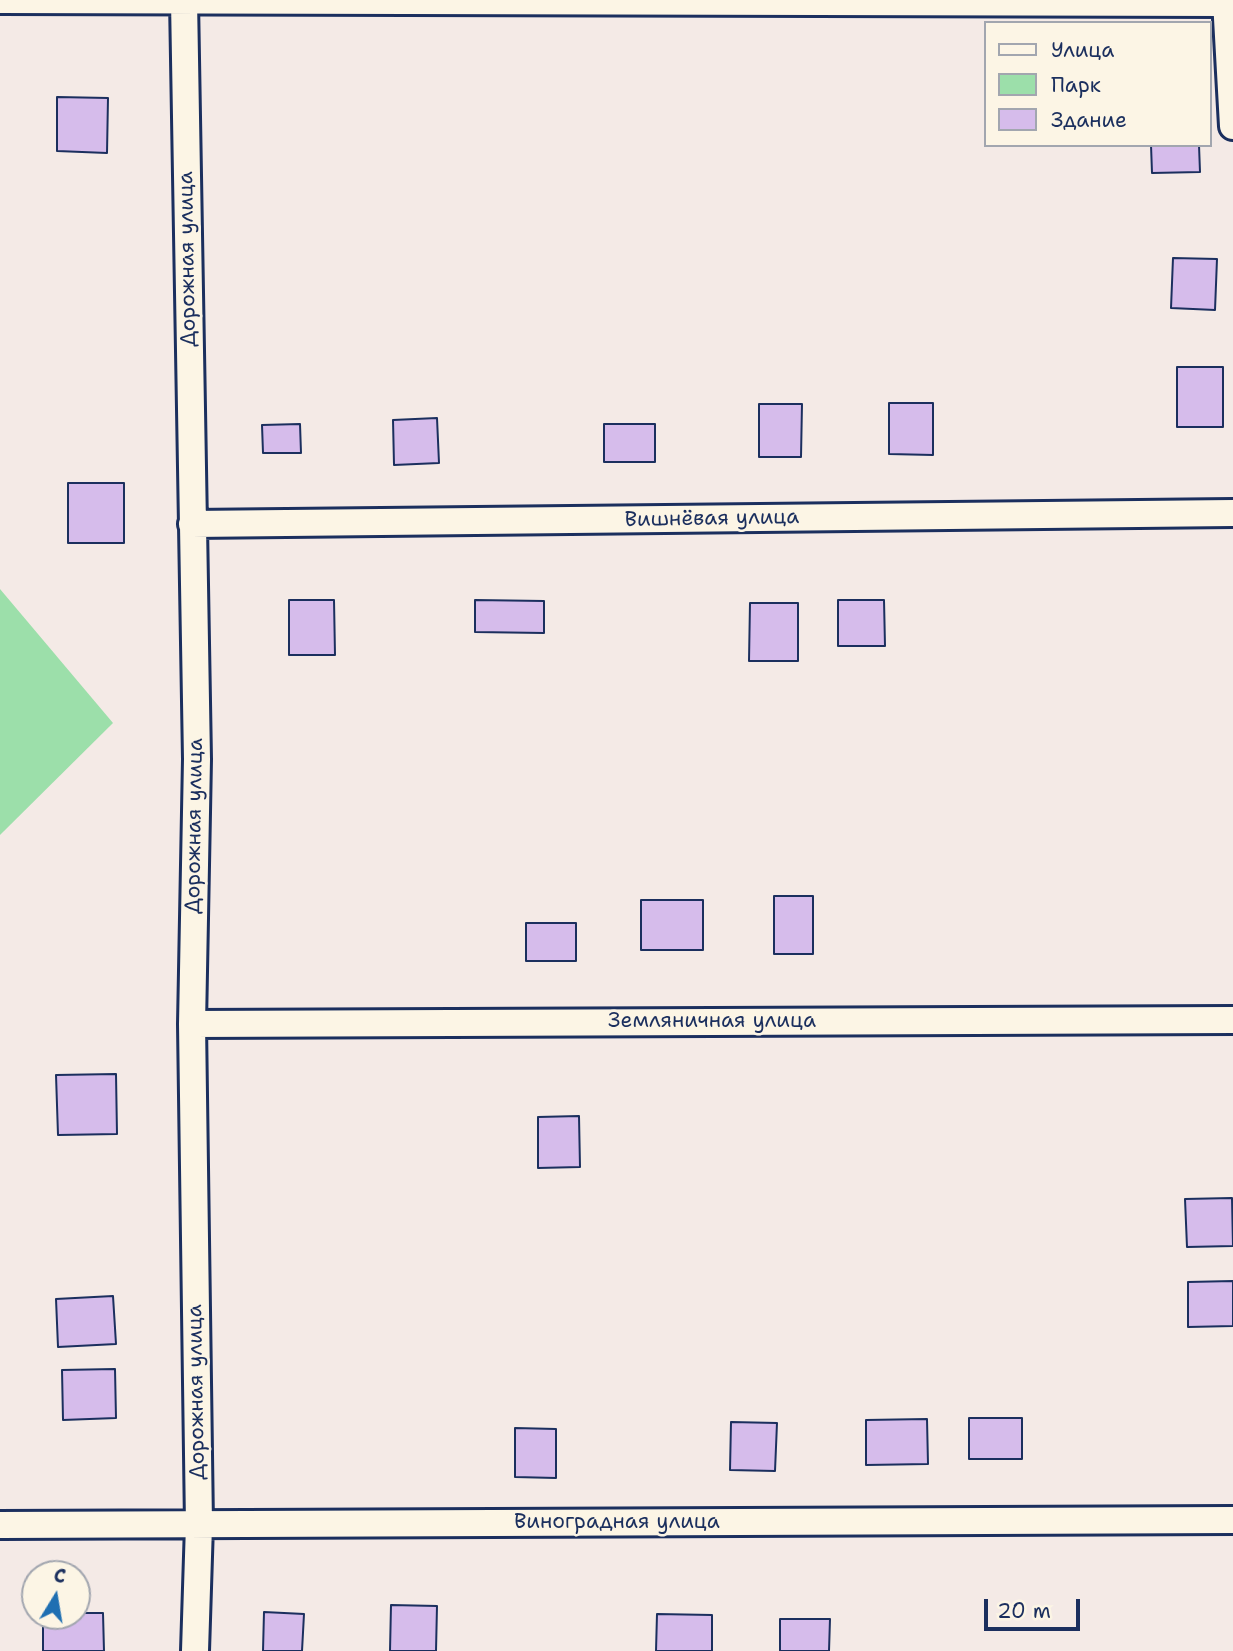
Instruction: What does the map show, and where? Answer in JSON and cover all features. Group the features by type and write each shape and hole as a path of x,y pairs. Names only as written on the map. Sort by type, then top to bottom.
{"street":[{"path":"0,0 1226,1 1233,125"},
{"name":"Дорожная улица","path":"184,0 197,759 192,1024 199,1525 195,1651"},
{"name":"Вишнёвая улица","path":"192,524 1233,513"},
{"name":"Земляничная улица","path":"192,1024 1233,1020"},
{"name":"Виноградная улица","path":"0,1525 1233,1520"}],"green space":[{"path":"0,589 113,723 0,835"}],"building":[{"path":"57,97 108,98 107,153 57,151"},
{"path":"1151,147 1199,147 1200,172 1152,173"},
{"path":"1173,258 1217,259 1215,310 1171,308"},
{"path":"1177,367 1223,367 1223,427 1177,427"},
{"path":"889,403 933,403 933,455 889,454"},
{"path":"759,404 802,404 801,457 759,457"},
{"path":"437,418 439,463 394,465 393,420"},
{"path":"300,424 301,453 263,453 262,425"},
{"path":"604,424 655,424 655,462 604,462"},
{"path":"68,483 124,483 124,543 68,543"},
{"path":"289,600 334,600 335,655 289,655"},
{"path":"475,600 544,601 544,633 475,632"},
{"path":"838,600 884,600 885,646 838,646"},
{"path":"750,603 798,603 798,661 749,661"},
{"path":"774,896 813,896 813,954 774,954"},
{"path":"641,900 703,900 703,950 641,950"},
{"path":"526,923 576,923 576,961 526,961"},
{"path":"116,1074 117,1134 58,1135 56,1075"},
{"path":"579,1116 580,1167 538,1168 538,1117"},
{"path":"1232,1198 1233,1246 1187,1247 1185,1199"},
{"path":"1233,1281 1233,1326 1188,1327 1188,1282"},
{"path":"113,1296 116,1344 58,1347 56,1299"},
{"path":"115,1369 116,1418 63,1420 62,1370"},
{"path":"969,1418 1022,1418 1022,1459 969,1459"},
{"path":"927,1419 928,1464 866,1465 866,1420"},
{"path":"731,1422 777,1423 775,1471 730,1470"},
{"path":"515,1428 556,1429 556,1478 515,1477"},
{"path":"391,1605 437,1606 436,1651 390,1651"},
{"path":"264,1612 304,1614 302,1651 263,1651"},
{"path":"91,1613 103,1613 104,1651 43,1651 43,1630 91,1630"},
{"path":"657,1614 712,1615 712,1651 656,1651"},
{"path":"780,1619 830,1619 829,1651 780,1651"}]}
